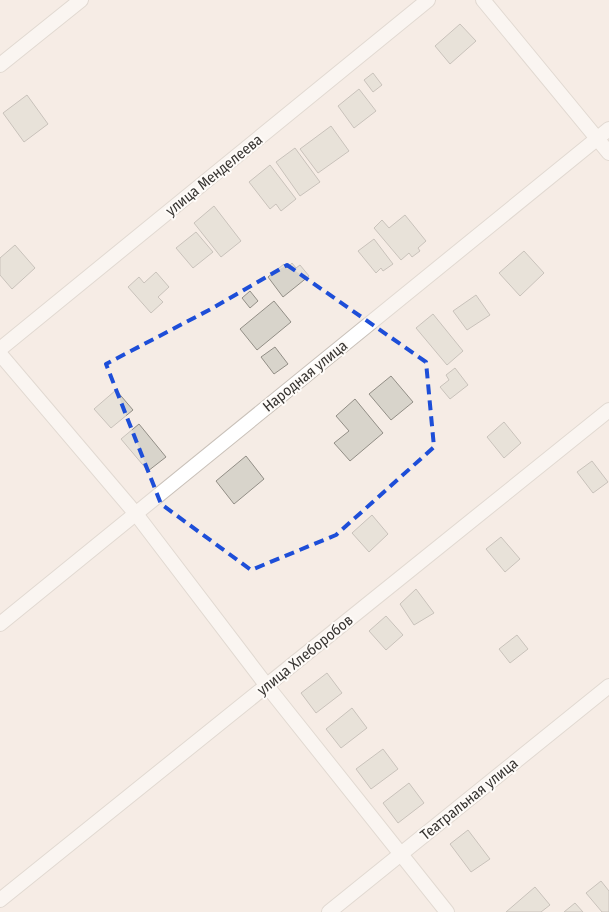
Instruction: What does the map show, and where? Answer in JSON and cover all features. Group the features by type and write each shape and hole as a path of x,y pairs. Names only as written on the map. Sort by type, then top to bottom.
{"street":[{"path":"0,66 81,0"},
{"name":"улица Менделеева","path":"0,349 428,0"},
{"path":"483,0 609,153"},
{"name":"Народная улица","path":"0,624 609,129"},
{"path":"0,354 136,514 267,686 446,912"},
{"name":"улица Хлеборобов","path":"0,900 609,410"},
{"name":"Театральная улица","path":"328,912 609,686"}],"highlighted area":[{"path":"287,265 426,362 434,447 336,535 251,570 161,504 106,364 211,309"}],"building":[{"path":"460,24 476,41 450,64 435,46"},
{"path":"373,73 382,85 373,92 364,80"},
{"path":"359,89 376,111 354,128 338,106"},
{"path":"27,95 48,124 24,142 3,113"},
{"path":"331,126 349,151 318,173 300,149"},
{"path":"295,148 320,182 300,196 276,162"},
{"path":"270,165 296,199 281,211 276,204 270,209 249,182"},
{"path":"214,206 241,241 221,257 194,223"},
{"path":"405,215 426,241 418,248 420,251 412,257 409,253 401,260 374,228 382,220 389,228"},
{"path":"196,232 213,252 193,268 176,248"},
{"path":"374,239 393,264 383,271 381,268 376,273 358,251"},
{"path":"15,245 35,268 12,289 0,275 0,258"},
{"path":"524,251 544,273 520,296 499,273"},
{"path":"292,263 296,268 300,265 309,276 283,297 268,277 284,264 287,268"},
{"path":"156,272 169,287 158,297 163,302 151,313 128,287 139,277 144,283"},
{"path":"250,291 258,301 250,308 242,298"},
{"path":"476,295 490,315 467,330 453,311"},
{"path":"274,301 291,322 257,350 240,329"},
{"path":"433,314 463,351 447,365 416,328"},
{"path":"275,347 288,364 274,374 261,357"},
{"path":"455,368 468,385 450,399 440,387 449,380 446,375"},
{"path":"391,376 413,402 391,420 369,394"},
{"path":"116,390 133,410 111,428 94,409"},
{"path":"355,399 383,433 350,461 334,443 349,431 336,416"},
{"path":"504,422 521,443 504,458 487,437"},
{"path":"139,424 166,457 148,471 121,439"},
{"path":"246,456 264,479 234,504 216,481"},
{"path":"592,461 608,482 593,493 577,472"},
{"path":"372,515 388,534 369,552 352,533"},
{"path":"501,537 520,559 505,572 486,549"},
{"path":"416,589 434,613 414,625 400,604"},
{"path":"386,616 403,635 386,650 369,631"},
{"path":"517,635 528,649 510,663 499,649"},
{"path":"327,673 342,693 316,713 301,693"},
{"path":"352,708 367,728 341,748 326,729"},
{"path":"383,749 398,769 371,789 356,769"},
{"path":"409,783 424,803 398,823 383,803"},
{"path":"468,830 490,859 471,872 450,844"},
{"path":"601,881 609,891 609,912 602,912 586,893"},
{"path":"535,887 550,905 541,912 506,912"},
{"path":"575,903 583,912 564,912"}]}
